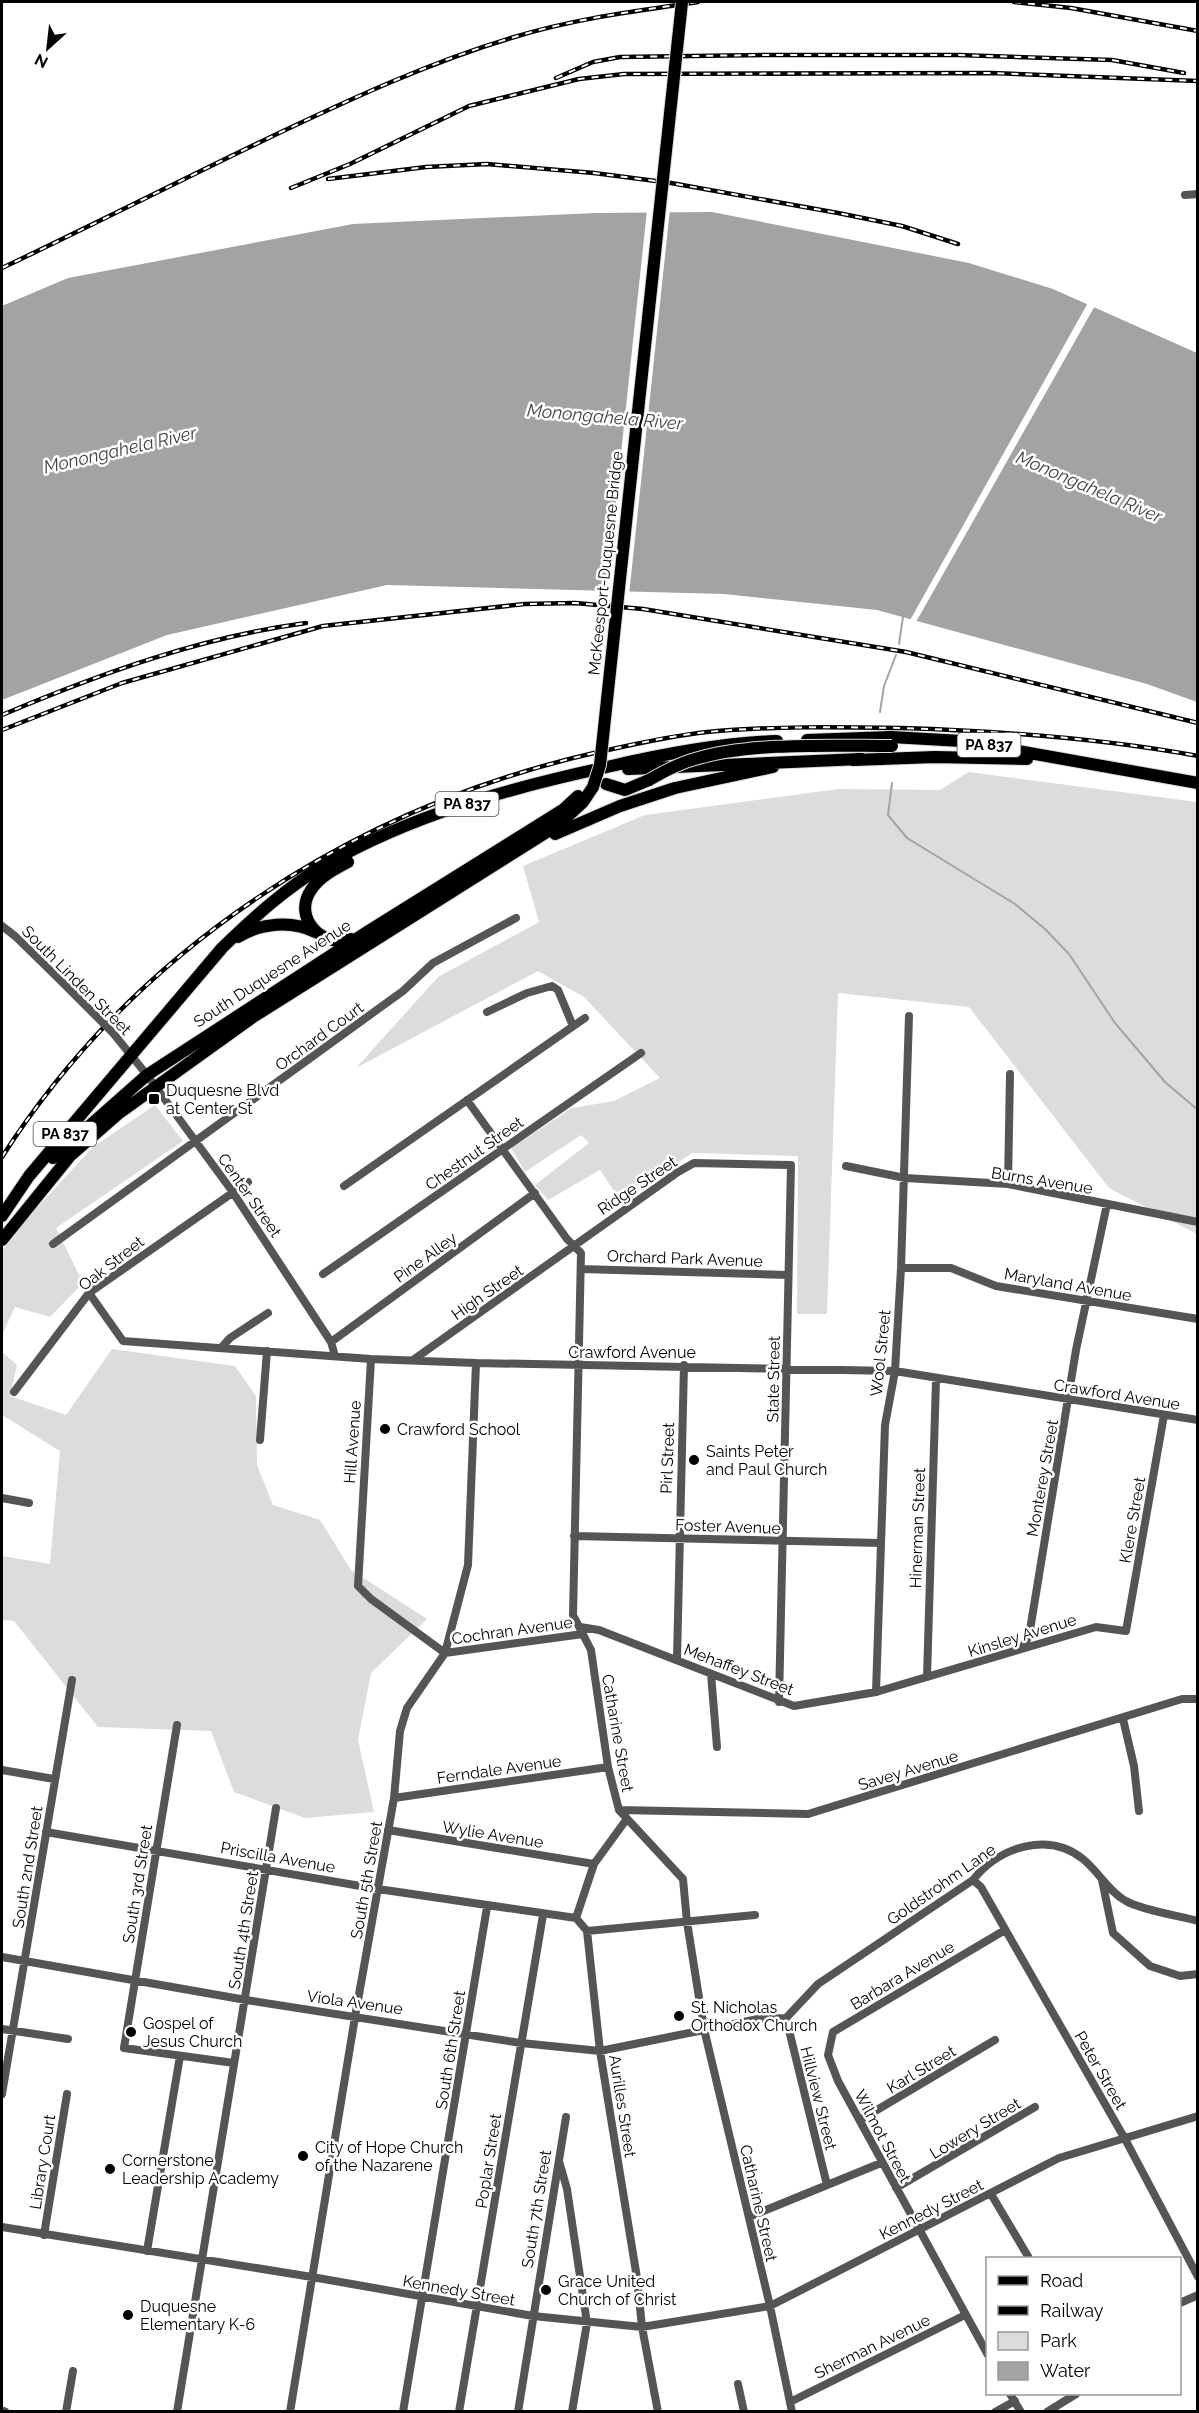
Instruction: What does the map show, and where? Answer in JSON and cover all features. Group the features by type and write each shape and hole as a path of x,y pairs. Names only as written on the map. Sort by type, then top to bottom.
{"main road":[{"name":"McKeesport-Duquesne Bridge","path":"589,787 675,2"},
{"name":"McKeesport-Duquesne Bridge","path":"527,846 571,815 600,765 682,2"},
{"name":"PA 837","path":"2,1217 29,1176 222,948 256,915 324,866 385,835 442,812 535,783 639,760 746,742 891,742 1003,747 1085,765 1197,783"},
{"path":"600,765 601,777 606,784 625,790 694,759 765,749 891,742"},
{"name":"PA 837","path":"527,846 621,806 675,788 772,767 861,759 1011,758 1085,765"},
{"path":"315,932 308,920 304,905 310,891 319,880 383,844 471,810 531,791 630,768 861,759"},
{"name":"South Duquesne Avenue","path":"2,1217 53,1157 147,1075 361,936 564,809 589,787"},
{"name":"South Duquesne Avenue","path":"2,1239 70,1156 117,1114 253,1017 527,846"},
{"path":"222,948 247,931 288,924 315,932 332,942 342,942 361,936"}],"street":[{"path":"1185,195 1197,194"},
{"name":"Orchard Court","path":"53,1244 403,992 433,963 516,918"},
{"name":"South Linden Street","path":"2,926 63,983 132,1055"},
{"path":"488,1012 533,991 552,986 558,990 573,1026"},
{"name":"Wool Street","path":"876,1692 885,1425 895,1371 901,1268 909,1016"},
{"path":"344,1186 585,1018"},
{"name":"Chestnut Street","path":"323,1274 641,1053"},
{"name":"Center Street","path":"132,1055 232,1191 331,1342 335,1356"},
{"path":"1008,1184 1010,1074"},
{"path":"467,1100 567,1239 575,1244"},
{"name":"Ridge Street","path":"575,1244 694,1163 791,1165"},
{"name":"State Street","path":"779,1702 791,1165"},
{"name":"Burns Avenue","path":"846,1167 905,1178 1008,1184 1197,1222"},
{"name":"Oak Street","path":"14,1392 89,1293 248,1182"},
{"name":"Pine Alley","path":"331,1342 535,1193"},
{"name":"Monterey Street","path":"1022,1648 1029,1636 1086,1301 1107,1204"},
{"name":"Catharine Street","path":"575,1244 581,1253 582,1269 573,1615 591,1650 608,1767 619,1810 683,1879 687,1922 704,2030 770,2306 792,2412"},
{"name":"High Street","path":"413,1360 519,1287 575,1244"},
{"name":"Maryland Avenue","path":"901,1268 951,1268 996,1286 1197,1319"},
{"name":"Orchard Park Avenue","path":"582,1269 788,1275"},
{"name":"Crawford Avenue","path":"89,1293 118,1339 123,1341 371,1359 579,1367 684,1365 895,1371 936,1380 1197,1420"},
{"path":"222,1348 230,1338 268,1312"},
{"path":"260,1440 267,1351"},
{"name":"Hill Avenue","path":"371,1359 358,1586 371,1599 445,1653"},
{"name":"South 5th Street","path":"290,2412 388,1830 400,1731 407,1708 445,1653 468,1566 476,1363"},
{"name":"Pirl Street","path":"677,1659 678,1538 684,1365"},
{"name":"Hinerman Street","path":"927,1677 936,1380"},
{"name":"Klere Street","path":"1126,1631 1164,1415"},
{"path":"2,1498 28,1503"},
{"name":"Foster Avenue","path":"574,1536 881,1543"},
{"name":"Kinsley Avenue","path":"927,1677 982,1663 1022,1648 1096,1627 1126,1631"},
{"name":"Mehaffey Street","path":"581,1631 599,1630 794,1706 876,1692 927,1677"},
{"name":"Cochran Avenue","path":"445,1653 581,1631"},
{"path":"711,1674 717,1747"},
{"name":"South 2nd Street","path":"2,2094 72,1680"},
{"name":"Savey Avenue","path":"619,1810 808,1814 1182,1699 1197,1699"},
{"path":"1123,1719 1134,1766 1139,1811"},
{"name":"South 3rd Street","path":"177,1725 124,2048 180,2056"},
{"name":"Ferndale Avenue","path":"393,1798 608,1767"},
{"path":"2,1770 54,1779"},
{"name":"South 4th Street","path":"177,2412 276,1808"},
{"path":"626,1820 594,1864 576,1918 586,1931 755,1915"},
{"name":"Wylie Avenue","path":"388,1830 594,1864"},
{"name":"Priscilla Avenue","path":"46,1832 378,1889 433,1895 543,1915 576,1918"},
{"name":"Goldstrohm Lane","path":"786,2018 818,1984 973,1880 980,1872 1004,1856 1034,1843 1072,1852 1084,1859 1126,1902 1197,1921"},
{"path":"1102,1878 1113,1933 1150,1966 1180,1976 1197,1974"},
{"name":"Peter Street","path":"973,1880 981,1887 1125,2139 1197,2277"},
{"name":"South 6th Street","path":"403,2412 488,1906"},
{"name":"Poplar Street","path":"459,2412 543,1915"},
{"name":"Barbara Avenue","path":"828,2055 833,2032 1005,1930"},
{"name":"Aurilles Street","path":"586,1931 600,2052 657,2412"},
{"name":"Viola Avenue","path":"2,1957 246,2000 521,2043 600,2052 704,2030"},
{"path":"704,2030 758,2019 786,2018"},
{"name":"Hillview Street","path":"786,2018 827,2185"},
{"path":"2,2028 68,2039"},
{"name":"Karl Street","path":"860,2120 995,2040"},
{"name":"Wilmot Street","path":"828,2055 838,2080 881,2163 986,2353"},
{"path":"147,2251 180,2056 234,2063"},
{"name":"Library Court","path":"44,2235 67,2094"},
{"name":"Lowery Street","path":"896,2188 1035,2108"},
{"name":"Kennedy Street","path":"2,2227 312,2277 533,2316 642,2327 770,2306 1059,2158 1197,2116"},
{"name":"South 7th Street","path":"518,2412 557,2157 566,2117"},
{"path":"557,2157 567,2188 587,2323 572,2412"},
{"path":"749,2217 881,2163"},
{"path":"991,2194 1028,2257"},
{"path":"1181,2302 1197,2295"},
{"name":"Sherman Avenue","path":"790,2402 965,2315"},
{"path":"66,2412 73,2371"},
{"path":"738,2384 744,2412"},
{"path":"1047,2412 1074,2395"},
{"path":"995,2412 1013,2397 1021,2412"}],"green space":[{"path":"969,772 1197,802 1197,1234 1109,1188 969,1007 838,993 827,1314 797,1314 798,1156 692,1153 638,1190 633,1183 616,1194 600,1170 548,1200 535,1185 589,1143 581,1135 525,1172 511,1148 572,1108 614,1101 660,1078 584,997 538,971 356,1068 438,977 539,922 523,866 645,815 838,789 940,790"},
{"path":"155,1105 183,1141 56,1228 83,1283 50,1317 15,1307 2,1335 2,1251 13,1234 93,1147"},
{"path":"112,1349 235,1366 256,1396 257,1465 273,1505 320,1520 351,1570 427,1619 371,1673 358,1740 374,1812 305,1818 234,1792 211,1731 98,1727 14,1621 2,1620 2,1556 50,1564 60,1451 2,1415 2,1352 17,1365 10,1396 66,1415"}],"water":[{"name":"Monongahela River","path":"712,212 969,263 1053,289 1197,353 1197,702 1147,684 877,610 724,594 387,585 167,635 2,700 2,306 68,278 353,224 595,213"}],"pier":[{"path":"670,209 629,595 606,594 647,210"},
{"path":"1089,301 1096,304 920,615 915,623 909,622"}],"waterway":[{"path":"899,644 903,617"},
{"path":"880,712 884,686 896,655"},
{"path":"892,783 888,815 907,838 1015,904 1045,929 1069,954 1115,1023 1165,1082 1198,1110"}],"railway":[{"path":"2,268 308,120 394,81 452,58 534,31 604,16 698,2"},
{"path":"1014,2 1071,8 1198,31"},
{"path":"556,78 593,62 620,57 764,55 958,55 1112,60 1184,73"},
{"path":"291,188 350,164 469,106 579,79 624,74 992,73 1198,81"},
{"path":"328,179 426,167 487,164 594,173 671,183 838,213 902,226 958,244"},
{"path":"2,730 122,683 323,626 525,604 575,603 643,609 906,652 1198,723"},
{"path":"2,715 76,685 189,647 267,629 306,623"},
{"path":"2,1157 56,1082 117,1013 185,952 258,897 337,850 419,810 505,778 594,753 664,738 707,732 780,728 902,728 1013,733 1124,744 1198,756"}],"place":[{"name":"Duquesne Blvd at Center St","path":"154,1099"},
{"name":"Crawford School","path":"385,1429"},
{"name":"Saints Peter and Paul Church","path":"694,1460"},
{"name":"St. Nicholas Orthodox Church","path":"679,2016"},
{"name":"Gospel of Jesus Church","path":"131,2032"},
{"name":"City of Hope Church of the Nazarene","path":"303,2156"},
{"name":"Cornerstone Leadership Academy","path":"110,2169"},
{"name":"Grace United Church of Christ","path":"546,2290"},
{"name":"Duquesne Elementary K-6","path":"128,2315"}]}
